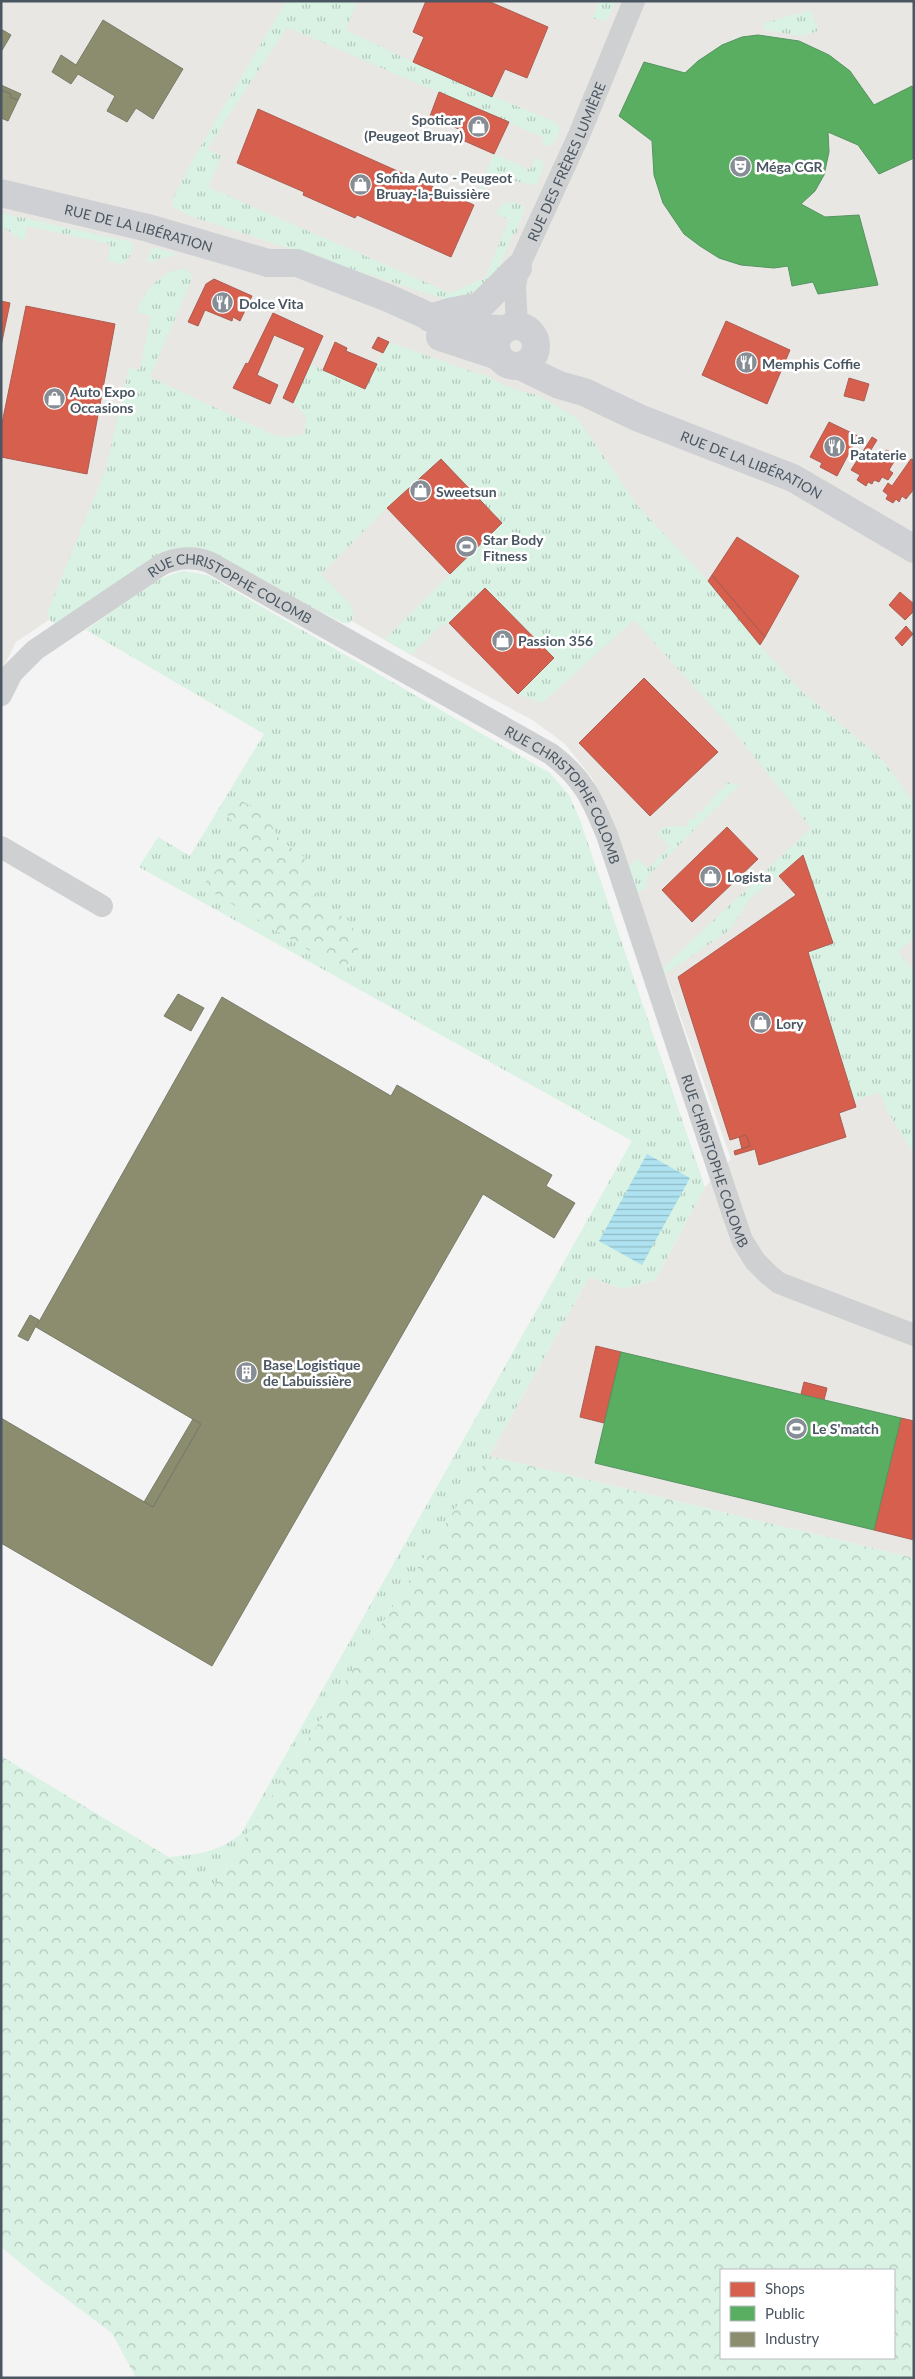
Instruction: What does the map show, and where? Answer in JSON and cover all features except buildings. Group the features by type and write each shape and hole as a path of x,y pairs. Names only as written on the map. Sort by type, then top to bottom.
{"main road":[{"name":"RUE DE LA LIBÉRATION","path":"1,193 144,227 276,264 297,263 388,298 428,318 455,328 519,332 584,392"},
{"name":"RUE DE LA LIBÉRATION","path":"276,264 290,281 455,343 509,361 559,385 584,392 617,409 794,478 914,549"},
{"path":"428,318 480,306 518,268"},
{"path":"519,332 533,357 509,361 496,344 500,333 519,332"}],"street":[{"name":"RUE DES FRÈRES LUMIÈRE","path":"519,332 515,287 518,268 579,135 634,1"},
{"name":"RUE CHRISTOPHE COLOMB","path":"1,695 12,673 35,650 162,565 173,559 191,558 209,562 551,754 568,767 585,787 607,835 742,1240 755,1260 769,1275 790,1288 914,1335"},
{"path":"1,847 102,906"}],"shaded area":[{"path":"1,1 914,1 914,1558 489,1456 589,1277 623,1289 655,1280 705,1187 731,1159 610,818 592,778 565,744 534,721 411,655 228,550 110,579 16,642 1,672"}],"green space":[{"path":"286,1 357,1 346,30 413,62 555,122 560,128 555,141 549,146 542,145 544,138 287,27 207,149 222,156 208,187 450,293 485,278 509,220 496,214 505,203 514,202 525,207 516,234 512,235 497,270 484,286 474,292 447,300 187,215 172,206 174,196 199,149"},
{"path":"594,1 616,1 606,21 592,18 598,4"},
{"path":"811,10 818,31 802,36 764,30 764,23"},
{"path":"494,154 530,170 536,158 541,160 544,165 537,184 533,185 510,180 478,190"},
{"path":"1,213 132,242 132,252 122,264 108,261 110,244 27,226 24,241 1,226"},
{"path":"153,247 178,254 147,263 146,260"},
{"path":"185,269 191,274 191,281 150,377 276,436 289,437 305,434 306,416 293,403 311,364 364,389 389,342 479,374 484,374 495,381 523,392 538,395 578,419 636,504 708,581 799,689 883,760 914,803 914,938 898,952 914,971 914,1154 886,1109 880,1092 854,1101 808,952 833,943 803,855 748,901 730,930 665,974 663,968 811,828 733,730 634,620 542,703 518,694 554,658 485,588 449,623 440,626 411,655 385,639 502,523 441,459 387,508 321,574 350,604 354,616 350,623 343,623 197,549 58,625 50,621 47,613 106,469 129,368 140,370 151,316 137,312 140,304 154,283 168,273"},
{"path":"184,571 207,575 550,773 569,795 580,820 705,1187 655,1280 623,1289 589,1277 489,1456 215,1885 169,1857 207,1852 224,1845 241,1834 632,1141 139,867 158,837 190,856 264,734 86,630 146,587 172,574"},
{"path":"727,782 739,785 648,876 645,889 637,893 628,867 638,858 647,869 670,847 657,833 663,827 687,826 688,820 696,819 696,812 703,812 704,806 710,805 712,797 717,797 718,790 724,789"},
{"path":"236,797 266,816 280,840 304,857 319,903 351,922 359,948 345,972 202,886 224,862 243,836 226,813"},
{"path":"489,1456 914,1558 914,2378 136,2378 112,2333 45,2283 1,2247 1,1756 215,1885"}],"water":[{"path":"647,1154 690,1178 642,1265 599,1241"}],"place":[{"name":"Spoticar (Peugeot Bruay)","path":"479,127"},
{"name":"Méga CGR","path":"740,166"},
{"name":"Sofida Auto - Peugeot Bruay-la-Buissière","path":"360,185"},
{"name":"Dolce Vita","path":"223,303"},
{"name":"Memphis Coffie","path":"746,363"},
{"name":"Auto Expo Occasions","path":"54,399"},
{"name":"La Pataterie","path":"834,446"},
{"name":"Sweetsun","path":"420,491"},
{"name":"Star Body Fitness","path":"467,547"},
{"name":"Passion 356","path":"502,640"},
{"name":"Logista","path":"711,876"},
{"name":"Lory","path":"760,1023"},
{"name":"Base Logistique de Labuissière","path":"247,1372"},
{"name":"Le S'match","path":"796,1428"}]}
